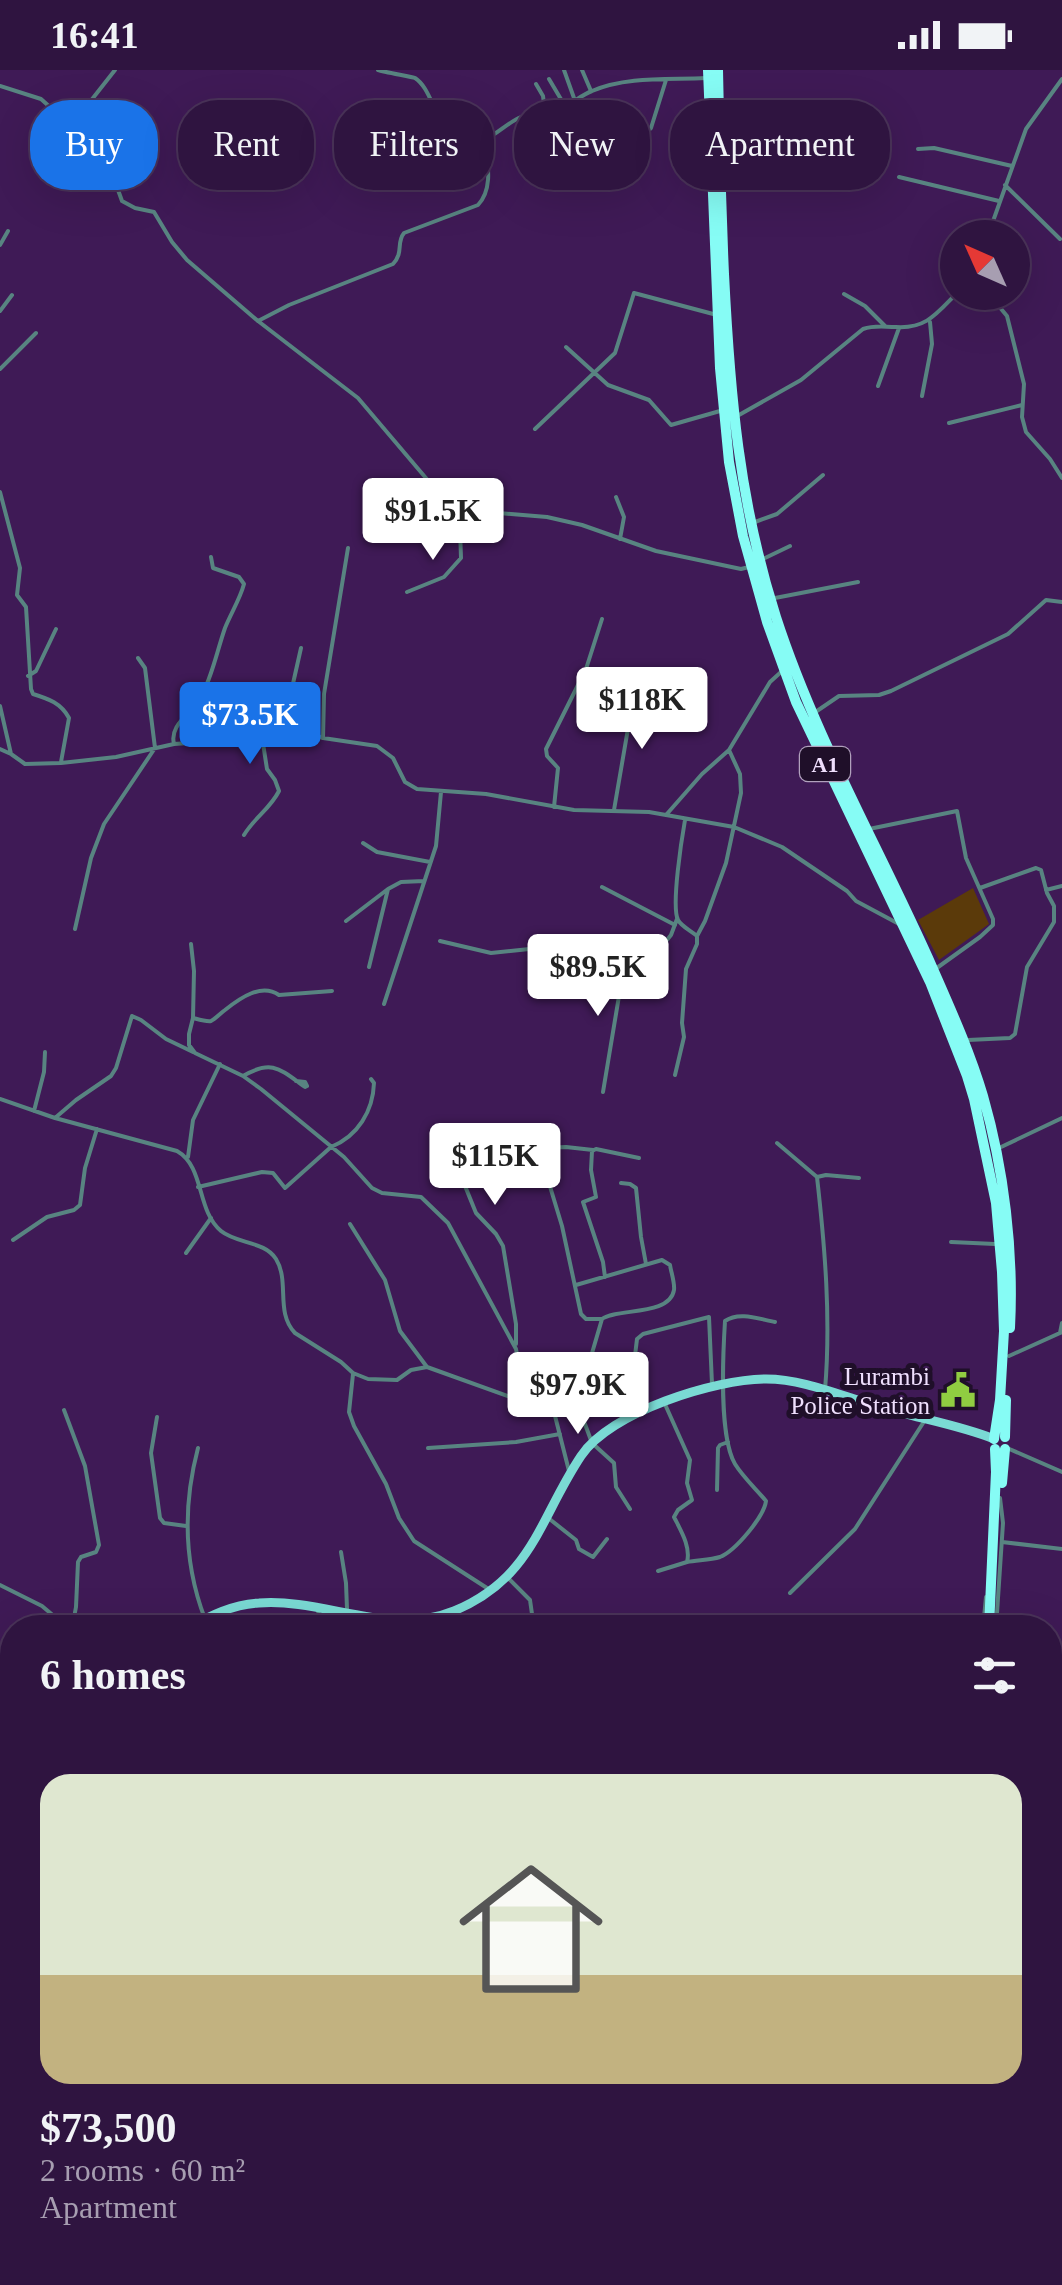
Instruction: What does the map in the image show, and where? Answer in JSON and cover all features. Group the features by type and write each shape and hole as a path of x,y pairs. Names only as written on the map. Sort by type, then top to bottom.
{"highway":[{"name":"A1","path":"713,74 724,410 743,536 812,715 910,917 964,1041 983,1097 994,1149 1007,1224 1011,1315 996,1472 997,1542 991,1615"},
{"name":"A1","path":"713,74 734,419 767,622 796,702 903,925 955,1044 971,1087 990,1175 1000,1244 1004,1331 1000,1498 991,1615"}],"main road":[{"path":"437,1615 452,1612 508,1578 530,1549 592,1443 636,1412 664,1402 717,1386 783,1380 1000,1444"},
{"path":"215,1615 232,1608 272,1602 352,1615"}],"street":[{"path":"91,100 114,70"},
{"path":"378,70 417,80 429,100"},
{"path":"564,70 574,100 635,80 713,74"},
{"path":"582,70 592,91"},
{"path":"994,220 1026,129 1062,78"},
{"path":"549,79 561,100"},
{"path":"650,128 666,80"},
{"path":"536,84 545,100"},
{"path":"0,86 42,100"},
{"path":"918,149 934,148 1012,166"},
{"path":"899,177 1000,201"},
{"path":"1005,185 1060,238"},
{"path":"118,190 126,205 154,212 187,260 358,398 442,497 460,529 461,558 444,577 407,592"},
{"path":"258,321 393,264 400,254 404,233 478,204 487,190"},
{"path":"0,245 8,231"},
{"path":"535,429 615,353 636,292 718,316"},
{"path":"844,294 865,306 885,326"},
{"path":"0,311 12,295"},
{"path":"734,419 801,380 863,329 919,326 940,310"},
{"path":"1002,310 1022,372 1026,432 1062,478"},
{"path":"922,396 932,344 930,320"},
{"path":"878,386 899,328"},
{"path":"0,369 36,333"},
{"path":"566,347 608,385 648,400 671,425 724,410"},
{"path":"949,423 1022,405"},
{"path":"750,524 777,514 823,475"},
{"path":"0,492 20,568 17,594 26,607 28,676 33,694 54,700 68,714 61,764"},
{"path":"616,497 624,518 620,539"},
{"path":"460,529 500,512 514,512 575,522 690,559 742,569 790,546"},
{"path":"323,738 324,694 348,548"},
{"path":"174,744 174,730 200,698 244,584 240,577 213,568 211,557"},
{"path":"770,599 858,582"},
{"path":"812,715 839,696 882,694 1008,634 1046,600 1062,602"},
{"path":"554,808 558,768 546,749 586,670 602,620"},
{"path":"28,676 36,671 56,629"},
{"path":"284,728 301,648"},
{"path":"75,929 91,858 104,824 155,748 145,668 138,658"},
{"path":"666,815 702,774 730,750 770,682 786,669"},
{"path":"614,810 635,688"},
{"path":"0,706 11,754"},
{"path":"0,750 24,764 61,764 174,744 233,744 295,728 323,738 377,746 392,758 408,786 486,794 554,808 666,815 734,826 782,847 856,901 903,925"},
{"path":"244,835 266,812 278,791 267,769 262,738"},
{"path":"675,1075 684,1037 686,969 726,863 734,826 741,779 730,750"},
{"path":"384,1004 436,846 441,792"},
{"path":"866,830 957,811 966,858 993,919 990,929 934,970"},
{"path":"440,941 491,953 540,948 560,939 622,948 662,944 671,936 676,922 685,820"},
{"path":"363,843 378,852 430,862"},
{"path":"964,1041 1010,1038 1014,1034 1028,967 1053,926 1054,906 1041,870 1036,868 980,888"},
{"path":"346,921 388,889 402,882 424,881"},
{"path":"1046,890 1062,886"},
{"path":"602,887 697,936"},
{"path":"369,967 388,889"},
{"path":"191,944 194,1018 189,1045 196,1053"},
{"path":"603,1092 621,984 622,948"},
{"path":"194,1018 214,1020 258,991 275,991 279,996 332,991"},
{"path":"56,1118 111,1076 132,1016 141,1020 166,1039 244,1076 331,1146 372,1188 382,1194 420,1198 448,1223 516,1349"},
{"path":"34,1112 45,1052"},
{"path":"220,1064 193,1120 188,1158 211,1218 223,1232 271,1253 280,1268 283,1308 295,1334 368,1379 397,1380 412,1370 427,1367 544,1407 579,1408 592,1443 614,1463 616,1486 630,1509"},
{"path":"244,1076 266,1066 296,1081"},
{"path":"198,1187 262,1172 274,1173 286,1188 364,1122 372,1102 371,1079"},
{"path":"0,1099 188,1158"},
{"path":"994,1149 1062,1118"},
{"path":"14,1240 47,1216 80,1205 96,1129"},
{"path":"776,1143 816,1177 828,1300 825,1390"},
{"path":"602,1319 583,1317 562,1226 544,1170 542,1148 566,1146 639,1158"},
{"path":"593,1150 590,1170 596,1196 584,1202 605,1277"},
{"path":"816,1177 859,1178"},
{"path":"462,1181 476,1213 503,1246 516,1324 516,1399"},
{"path":"622,1184 636,1188 646,1264"},
{"path":"186,1254 211,1218"},
{"path":"350,1224 385,1280 400,1331 427,1367"},
{"path":"951,1242 1000,1244"},
{"path":"576,1285 646,1264 668,1262 673,1294 648,1310 605,1315 585,1378 586,1387 602,1390 608,1396 630,1397"},
{"path":"636,1412 630,1397 638,1336 707,1316 711,1319 709,1346 728,1442 736,1466 766,1501 764,1510 724,1555 658,1571"},
{"path":"717,1386 725,1321 730,1316 742,1316 774,1322"},
{"path":"1009,1356 1061,1333 1062,1324"},
{"path":"353,1373 349,1412 406,1531 414,1541 491,1590"},
{"path":"664,1402 690,1460 687,1483 692,1500 674,1517 687,1549 687,1562"},
{"path":"553,1407 570,1476"},
{"path":"64,1410 83,1458 99,1545 96,1552 78,1562 74,1615"},
{"path":"157,1417 151,1453 160,1518 164,1523 186,1526"},
{"path":"790,1593 856,1529 926,1420"},
{"path":"428,1448 516,1442 560,1434"},
{"path":"717,1490 718,1448 728,1442"},
{"path":"1000,1444 1062,1472"},
{"path":"198,1448 186,1526 194,1583 204,1615"},
{"path":"1000,1498 1003,1523 997,1542 1062,1549"},
{"path":"548,1517 576,1540 579,1549 593,1557 607,1540"},
{"path":"341,1552 347,1614"},
{"path":"508,1578 530,1600 532,1615"},
{"path":"0,1585 53,1615"},
{"path":"318,1609 319,1615"}],"shaded area":[{"path":"973,888 989,924 939,960 918,920"}],"place":[{"name":"Lurambi Police Station","path":"958,1390"}]}
